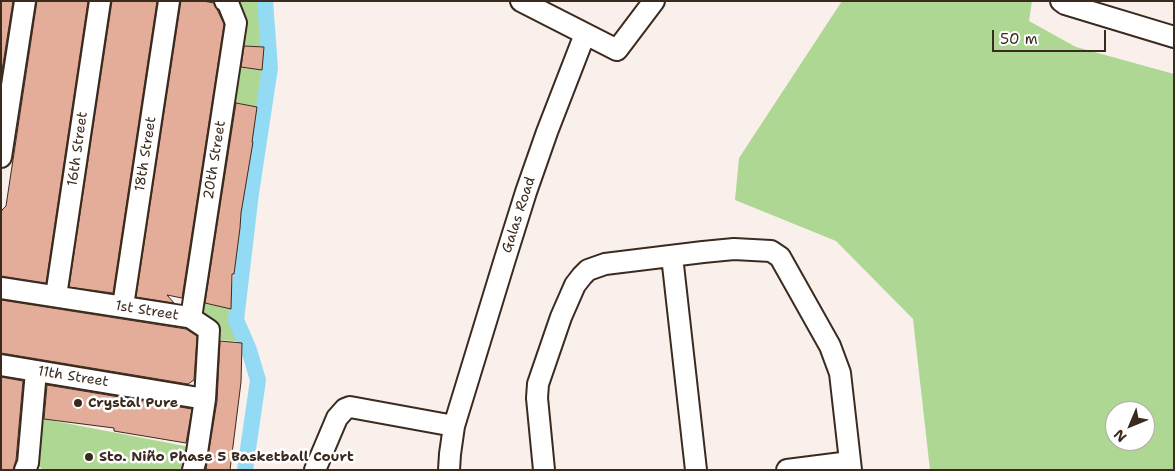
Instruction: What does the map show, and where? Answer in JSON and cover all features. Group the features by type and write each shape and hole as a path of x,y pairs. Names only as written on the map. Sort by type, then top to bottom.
{"street":[{"path":"1,157 24,1"},
{"name":"16th Street","path":"56,296 100,1"},
{"name":"18th Street","path":"122,306 169,1"},
{"path":"521,1 617,50 654,1"},
{"path":"1061,1 1065,4 1174,37"},
{"name":"20th Street","path":"191,318 236,23 226,2"},
{"name":"Galas Road","path":"449,470 454,426 526,192 585,34"},
{"path":"544,470 536,398 538,384 561,317 575,285 582,276 588,270 598,266 734,249 771,250 780,257 830,346 840,373 850,466 787,470"},
{"path":"672,256 696,470"},
{"name":"1st Street","path":"1,288 191,318 209,330 205,399 193,470"},
{"name":"11th Street","path":"1,365 205,399"},
{"path":"29,468 36,371"},
{"path":"315,470 338,418 345,409 350,407 454,426"}],"green space":[{"path":"232,1 263,1 264,47 239,46"},
{"path":"842,1 1032,1 1029,21 1076,47 1174,74 1174,470 930,470 913,319 836,241 735,200 739,158"},
{"path":"236,67 262,70 257,107 231,102"},
{"path":"201,302 235,310 235,321 243,342 213,339 197,316"},
{"path":"44,419 190,447 186,470 43,470 38,465 36,458"}],"building":[{"path":"1,1 13,1 1,77"},
{"path":"37,1 88,1 46,283 1,276 1,214 6,206"},
{"path":"112,1 157,1 113,293 69,287"},
{"path":"181,1 214,3 224,24 182,298 167,295 174,303 136,297"},
{"path":"244,46 264,47 262,70 241,67"},
{"path":"236,103 257,107 234,274 232,274 231,309 205,303"},
{"path":"1,300 186,329 197,336 194,380 188,384 1,353"},
{"path":"220,341 242,343 241,382 230,470 210,470 206,469 217,401"},
{"path":"1,377 23,381 16,460 13,470 1,470"},
{"path":"47,385 192,409 186,443 114,431 114,428 44,419"}],"waterway":[{"path":"245,470 258,380 249,350 236,320 251,193 270,68 265,1"}],"place":[{"name":"Crystal Pure","path":"78,403"},
{"name":"Sto. Niño Phase 5 Basketball Court","path":"89,457"}]}
